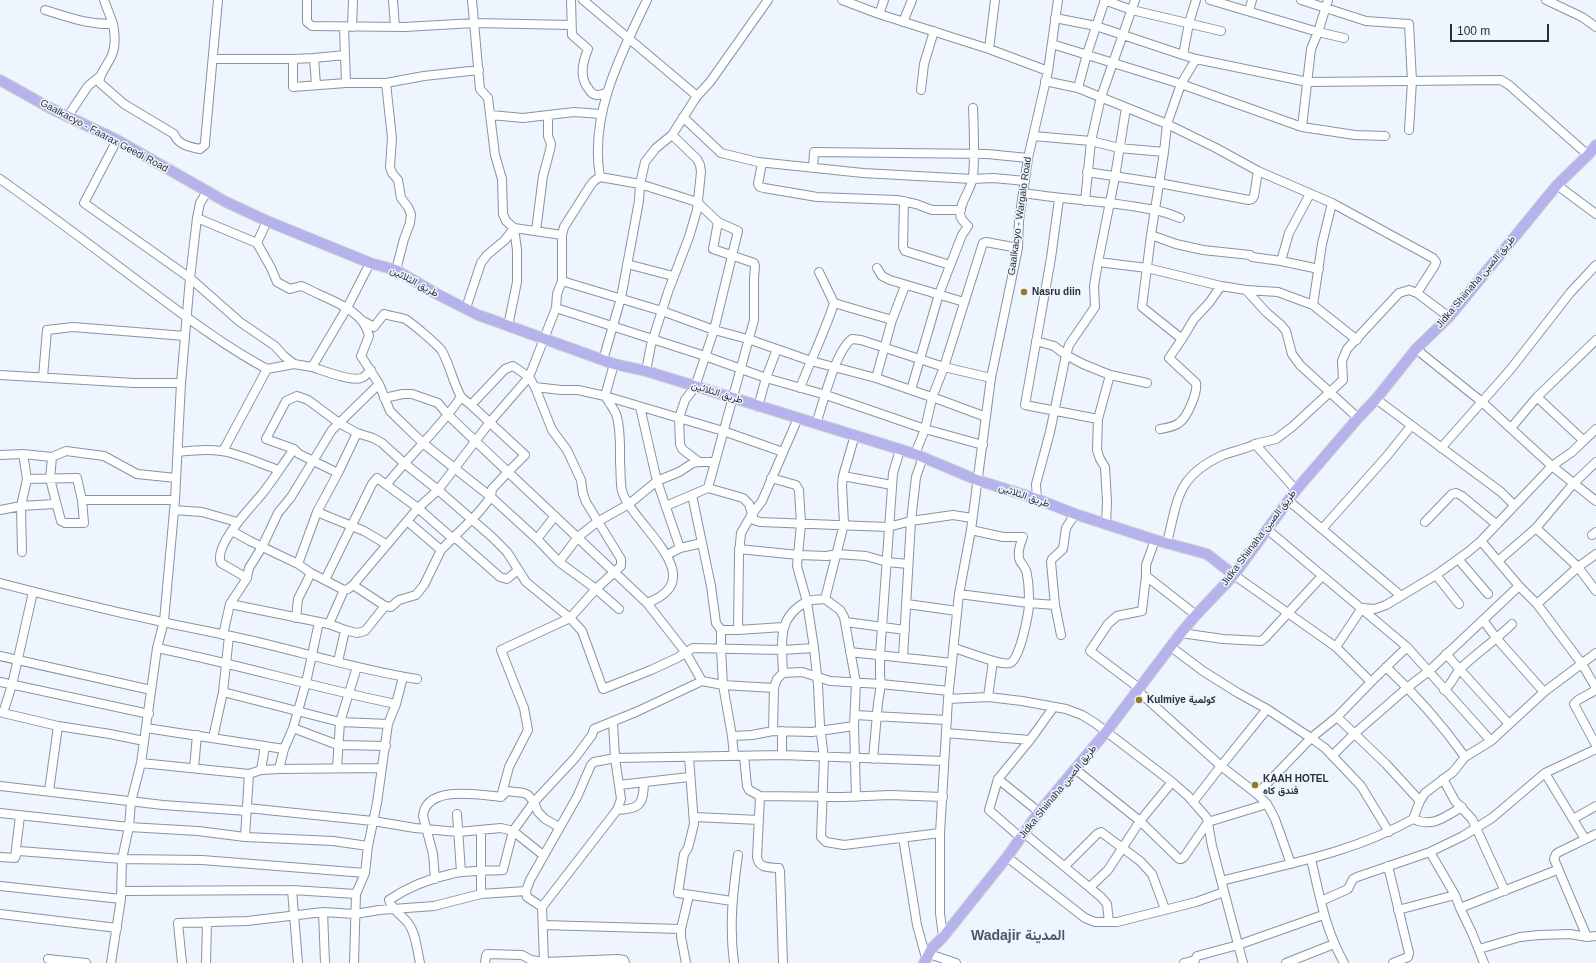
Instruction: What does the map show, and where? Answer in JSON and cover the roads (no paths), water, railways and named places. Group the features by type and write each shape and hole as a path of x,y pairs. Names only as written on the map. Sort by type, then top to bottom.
{"main road":[{"name":"Gaalkacyo - Faarax Geedi Road","path":"0,80 117,140 207,192"},
{"name":"Jidka Shiinaha طريق الصين","path":"926,958 1007,857 1039,812 1106,732 1181,633 1196,615 1234,576 1296,490 1376,399 1416,350 1449,317 1557,185 1588,155 1596,145"},
{"name":"طريق الثلاثين","path":"207,192 267,221 370,263 396,270 435,293 478,315 614,364 646,371 855,435 919,456 977,480 1037,499 1106,525 1207,554 1234,576"}],"street":[{"path":"68,116 88,86 99,77 113,54 115,39 113,24 104,0"},
{"path":"99,77 100,83 124,104 174,134 180,143 200,149 205,145 218,0"},
{"path":"307,0 307,22 310,25 348,27 435,27 475,23 571,25"},
{"path":"346,83 345,55 353,0"},
{"path":"393,0 395,27"},
{"path":"472,0 480,70 480,89 488,98 495,154 502,179 503,214 506,221 514,228 562,235"},
{"path":"571,0 572,35 588,49 582,74 585,86 593,94 598,95 608,93"},
{"path":"583,0 697,96"},
{"path":"600,177 597,154 601,114 629,38 647,0"},
{"path":"602,360 621,298 645,162 656,148 672,135 697,96 710,82 768,0"},
{"path":"842,0 879,14 989,49 1048,71"},
{"path":"879,14 884,0"},
{"path":"903,22 912,0"},
{"path":"989,49 995,0"},
{"name":"Gaalkacyo - Wargalo Road","path":"943,937 940,913 940,833 947,720 959,594 971,530 991,378 1018,248 1019,221 1028,158 1048,71 1058,0"},
{"path":"1078,88 1104,0 1132,10 1221,31"},
{"path":"1085,201 1091,141 1101,97 1124,36 1135,0"},
{"path":"1183,55 1189,24 1196,0"},
{"path":"1210,0 1318,32 1344,38"},
{"path":"1249,11 1252,0"},
{"path":"1301,0 1327,4 1366,21 1409,24 1412,82 1409,130"},
{"path":"1546,0 1582,17 1596,27"},
{"path":"1302,127 1311,49 1327,4"},
{"path":"45,10 74,20 101,24 113,24"},
{"path":"1055,18 1096,26 1179,52 1183,55 1196,59 1308,82 1412,82 1469,79 1501,80 1509,85 1588,155"},
{"path":"921,90 924,64 934,31"},
{"path":"1052,44 1181,84 1302,127 1355,135 1386,136"},
{"path":"213,59 293,59 345,55"},
{"path":"314,58 316,85"},
{"path":"293,59 293,87 346,83 386,83 424,76 480,70"},
{"path":"1182,339 1142,307 1167,124 1181,84 1196,59"},
{"path":"1046,81 1078,88 1167,124 1258,171 1332,203 1433,258 1436,262 1436,266 1417,293"},
{"path":"386,83 392,138 390,166 392,173 398,180 401,198 411,214 410,223 396,270"},
{"path":"911,390 939,294 962,235 968,226 961,218 960,210 972,179 974,154 973,108"},
{"path":"1037,499 1036,484 1050,432 1053,411 1069,345 1095,307 1094,286 1115,177 1126,108"},
{"path":"490,115 523,118 574,112 601,114"},
{"path":"536,231 543,176 550,150 548,115"},
{"path":"683,117 721,153 762,163 878,174 972,179 994,178 1025,181"},
{"path":"646,371 653,339 673,276 689,237 697,210 701,172 700,165 697,159 672,135"},
{"path":"1033,136 1091,141 1119,148 1164,152"},
{"path":"117,140 84,202 190,278 240,322 276,346 284,356 294,364"},
{"path":"813,168 814,152 974,154 1028,158"},
{"path":"762,163 758,184 760,187 764,188 817,197 904,201 932,210 960,210"},
{"path":"1087,172 1159,183 1249,200 1254,196 1258,171"},
{"path":"330,624 344,590 353,585 386,544 418,508 438,490 490,422 529,377 545,340 556,308 557,294 562,281 562,235 568,220 590,186 600,177 640,184 697,202 718,222 738,231 714,330 695,387 685,400 679,418 680,444 686,453 699,462"},
{"path":"0,179 45,211 187,319 267,369 294,364 338,376 356,379 362,378 371,370"},
{"path":"1557,185 1596,214"},
{"path":"111,963 121,900 122,859 129,826 131,802 141,763 157,648 164,621 175,500 184,336 197,218 200,203 207,192"},
{"path":"1023,193 1059,199 1109,203 1155,210 1180,218"},
{"path":"1281,261 1289,233 1310,194"},
{"path":"1059,199 1025,405 1098,419"},
{"path":"904,201 903,247 905,251 950,265"},
{"path":"1313,305 1322,244 1332,203"},
{"path":"197,218 256,243 271,268 276,282 290,288 301,286 304,287 347,308 363,321 374,327 384,314 411,323 442,351 455,386 461,397 525,455 492,489 491,497 441,550 424,585 416,595 399,600 391,607 385,606 353,585"},
{"path":"256,243 267,221"},
{"path":"708,488 723,431 734,398 740,369 754,320 754,263 713,249 718,222"},
{"path":"466,308 481,264 487,255 505,240 514,228"},
{"path":"508,326 517,282 517,250 514,228"},
{"path":"1151,235 1176,244 1281,261 1319,269"},
{"path":"903,657 911,521 919,456 932,398 944,367 983,243 986,242 1018,248"},
{"path":"1098,262 1147,268 1221,286 1246,290 1278,292 1313,305 1357,340"},
{"path":"312,368 347,308 370,263"},
{"path":"627,264 673,276"},
{"path":"1441,448 1510,370 1570,293 1596,265"},
{"path":"877,268 882,276 905,286 964,302"},
{"path":"800,388 826,329 834,303 819,272"},
{"path":"562,281 662,311 714,330 748,339 811,361 876,378 986,417"},
{"path":"876,378 892,320 905,286"},
{"path":"1160,429 1175,425 1182,420 1196,393 1196,383 1169,358 1194,319 1209,303 1221,286"},
{"path":"1246,290 1286,331 1292,354 1300,365 1358,418"},
{"path":"1167,543 1177,502 1188,478 1202,466 1224,454 1276,438 1292,427 1343,380 1342,361 1347,349 1357,340 1399,293 1410,290 1417,293 1449,317"},
{"path":"834,303 892,320"},
{"path":"556,308 705,356 766,378 826,395 925,429 983,445"},
{"path":"363,321 369,336 361,356 379,384 390,411 424,444 491,497 537,539 559,562 596,589 619,609"},
{"path":"43,377 47,330 73,327 184,336"},
{"path":"816,424 835,367 845,346 852,339 861,340 944,367 991,378"},
{"path":"1511,428 1537,397 1596,340"},
{"path":"1036,341 1054,346 1066,355 1083,364 1110,375 1147,384"},
{"path":"758,406 766,378 777,350"},
{"path":"1416,350 1482,402 1552,466 1596,501"},
{"path":"614,364 605,396 617,419 622,490 628,504 667,555 672,566 673,581 665,593 647,603"},
{"path":"470,405 505,369 513,366 529,377 535,387 552,430 567,450 581,480 583,494 597,522 621,559 621,566 596,589 570,618 501,650 524,708 528,730 509,767 501,797"},
{"path":"223,451 267,369"},
{"path":"0,375 134,383 181,383"},
{"path":"1106,525 1107,502 1105,467 1100,459 1098,450 1098,419 1110,375"},
{"path":"213,738 223,692 226,663 226,636 230,604 247,578 249,568 262,547 278,512 291,496 332,430 379,384"},
{"path":"535,387 578,390 605,396 723,431 782,452"},
{"path":"384,398 403,394 432,400 438,403 448,415 647,603 686,653 702,681"},
{"path":"338,474 299,454 294,449 266,438 286,401 297,396 308,400 339,423 357,433 373,438 382,443 404,463 472,518 507,552 526,582 570,618 582,631 603,689 651,670 693,648 721,650 782,650 814,648"},
{"path":"387,484 404,463 424,444 461,397"},
{"path":"1537,397 1584,440"},
{"path":"1376,399 1501,492 1514,505"},
{"path":"640,407 658,481 680,548"},
{"path":"738,630 740,533 762,501 798,418"},
{"path":"1322,529 1387,456 1411,426"},
{"path":"1362,608 1375,609 1386,605 1459,560 1481,541 1552,466 1572,452 1596,429"},
{"path":"298,564 317,512 338,474 357,433"},
{"path":"825,599 844,524 842,485 855,435"},
{"path":"1255,444 1296,490"},
{"path":"247,578 221,563 220,560 222,550 237,522 262,494 294,449"},
{"path":"178,452 194,450 223,451 279,470"},
{"path":"873,759 876,716 881,684 880,655 888,527 893,473 900,450"},
{"path":"0,455 23,454 52,457 66,451 104,456 137,474 176,478"},
{"path":"22,552 21,506 26,478 23,454"},
{"path":"26,478 50,479 77,478 82,500 84,523 65,523 61,521 55,504 50,479 52,457"},
{"path":"559,562 578,537 597,522 628,504 658,481 679,472 693,463 715,462"},
{"path":"1498,561 1536,528 1574,483 1596,462"},
{"path":"844,476 892,485"},
{"path":"325,580 351,525 377,478 418,508 452,538 458,540 500,577 506,579 518,570"},
{"path":"771,478 796,485 799,488 801,524 798,570 807,602 814,648 824,758 821,836 826,842 844,844 940,833"},
{"path":"666,506 708,488 743,498 749,504 754,520 760,522 844,524 888,527 911,521 953,515 972,518"},
{"path":"1425,522 1452,494 1456,493 1496,524"},
{"path":"692,495 711,586 716,623 721,630 723,685 734,756"},
{"path":"82,500 175,500"},
{"path":"1289,501 1400,595"},
{"path":"0,510 21,506 55,504"},
{"path":"174,510 202,512 237,522"},
{"path":"317,512 364,531 386,544"},
{"path":"1061,635 1055,605 1051,562 1062,549 1066,528 1075,514"},
{"path":"537,539 555,516"},
{"path":"407,521 441,550"},
{"path":"1536,528 1578,567 1596,592"},
{"path":"954,648 993,661 1009,664 1015,659 1022,639 1029,603 1027,572 1020,560 1020,546 1023,538 1003,537 971,530"},
{"path":"1268,530 1407,647 1491,741"},
{"path":"232,531 298,564 311,573 344,590"},
{"path":"1155,540 1146,565 1142,610 1117,616 1108,624 1090,651 1138,689 1221,766 1257,794 1267,804 1275,819 1291,864"},
{"path":"1481,541 1519,586 1537,604 1582,664 1596,689 1574,704 1596,745"},
{"path":"667,555 680,548 702,543"},
{"path":"739,549 798,555 826,556 837,554 866,556 887,562 908,564"},
{"path":"1537,604 1578,567 1596,554"},
{"path":"1459,560 1488,594"},
{"path":"296,618 298,599 311,573"},
{"path":"1436,575 1459,604"},
{"path":"1146,576 1196,615"},
{"path":"1234,576 1336,647 1371,682"},
{"path":"1181,633 1223,639 1261,641 1322,576"},
{"path":"0,582 34,592 357,667 417,679"},
{"path":"1332,756 1354,734 1408,687 1429,671 1519,586"},
{"path":"34,592 12,685 3,713 58,726 144,741"},
{"path":"959,594 1055,605"},
{"path":"783,673 783,627 789,616 807,602 825,599 840,610 846,622 856,683 854,726 856,796"},
{"path":"230,604 330,624 357,633 365,632 385,606"},
{"path":"907,604 957,611"},
{"path":"1336,647 1362,608"},
{"path":"1483,620 1497,639 1544,692"},
{"path":"279,768 284,749 293,728 306,683 319,622"},
{"path":"846,622 905,630"},
{"path":"1444,690 1451,684 1460,669 1497,639 1512,624"},
{"path":"721,630 783,627"},
{"path":"338,662 345,630"},
{"path":"1171,647 1232,690 1267,709 1311,738 1332,756 1362,786 1389,832"},
{"path":"1257,794 1311,738 1337,717 1407,647"},
{"path":"157,648 396,704"},
{"path":"850,652 952,663"},
{"path":"1221,880 1311,859 1348,848 1389,832 1413,819 1425,793 1453,772 1465,757 1491,741 1544,692 1596,653"},
{"path":"1446,654 1509,724"},
{"path":"0,656 151,690"},
{"path":"988,697 993,661"},
{"path":"337,768 340,722 357,667"},
{"path":"1386,667 1408,687 1444,727 1465,757"},
{"path":"773,731 774,688 777,679 783,673 802,672 830,681 881,684 949,695 988,697 1022,701 1053,708 1066,709 1082,715 1095,723 1172,782 1202,811 1208,822 1212,846 1243,963"},
{"path":"354,963 356,894 365,873 368,846 374,821 381,768 386,746 388,724 396,704 403,677"},
{"path":"420,963 410,927 408,923 390,905 389,900 396,894 418,884 461,872 503,870 513,831 534,802 575,758 592,735 594,729 613,722 702,681 723,685 774,688"},
{"path":"0,682 149,714"},
{"path":"223,692 340,722 388,724"},
{"path":"1053,708 1030,740 998,779 989,810 1065,866 1090,887 1107,904 1109,922"},
{"path":"1193,802 1267,709"},
{"path":"855,715 947,720"},
{"path":"1337,717 1386,764 1420,801"},
{"path":"544,962 542,907 617,810 621,799 615,758 613,722"},
{"path":"49,791 58,726"},
{"path":"732,736 752,735 773,731 821,731 854,726"},
{"path":"146,728 284,749"},
{"path":"293,728 338,745 386,746"},
{"path":"782,731 782,755"},
{"path":"946,733 1030,740"},
{"path":"194,768 198,735"},
{"path":"261,770 265,746"},
{"path":"1321,901 1348,889 1355,878 1430,852 1476,829 1545,773 1596,748"},
{"path":"542,907 527,897 526,891 530,880 577,797 591,765 594,762 615,758 782,755 824,758 944,761"},
{"path":"744,756 748,790 760,796 890,795 943,797"},
{"path":"688,757 694,824 688,848 684,854 678,893 732,901"},
{"path":"141,763 249,774 261,770 279,768 381,768"},
{"path":"1075,769 1140,821 1179,859 1181,859 1208,822 1267,804"},
{"path":"1545,773 1573,819 1592,838 1556,854 1554,860 1587,937"},
{"path":"245,837 249,774"},
{"path":"619,785 689,777"},
{"path":"998,779 1039,812"},
{"path":"1443,779 1455,801 1472,819 1505,891"},
{"path":"1090,887 1108,870 1140,821 1172,782"},
{"path":"617,810 629,809 640,802 643,798 644,783"},
{"path":"0,786 131,802 247,809 374,821 458,832 501,828 513,831 544,855"},
{"path":"435,879 433,854 424,821 424,812 432,801 442,796 451,793 501,797 507,791 524,793 530,797 538,812 545,819 559,827"},
{"path":"760,796 757,857 761,866 779,868 780,871 783,963"},
{"path":"1573,819 1596,806"},
{"path":"1413,819 1422,823 1428,823 1448,816 1462,807"},
{"path":"0,813 129,826 190,830 245,837 333,841 368,846"},
{"path":"457,814 461,872"},
{"path":"15,858 20,816"},
{"path":"694,817 758,820"},
{"path":"481,830 481,894"},
{"path":"1065,866 1099,832 1101,832 1140,861 1152,874 1165,909"},
{"path":"903,838 917,925 926,958 956,963"},
{"path":"15,858 17,852 21,851 122,859 202,860 365,873"},
{"path":"1430,852 1455,895 1484,963"},
{"path":"734,963 731,937 732,901 738,854"},
{"path":"0,857 15,858"},
{"path":"1007,857 1084,918 1095,922 1117,922 1196,902 1224,892"},
{"path":"1311,859 1323,914 1334,944 1344,963"},
{"path":"1388,866 1409,955 1408,957 1392,963"},
{"path":"1460,908 1557,870"},
{"path":"0,886 121,900"},
{"path":"121,891 292,890 356,894"},
{"path":"292,890 298,963"},
{"path":"182,963 178,923 246,921 323,912 355,914 379,910 434,906 481,894 526,891"},
{"path":"686,963 681,929 689,895"},
{"path":"1398,910 1455,895"},
{"path":"323,912 325,963"},
{"path":"0,914 116,928"},
{"path":"1184,963 1196,962 1197,956 1238,945 1323,914"},
{"path":"206,963 207,922"},
{"path":"543,925 681,929"},
{"path":"1479,949 1520,937 1570,934 1587,937 1596,936"},
{"path":"1286,963 1306,959 1334,944"},
{"path":"486,963 487,954 522,955 531,962 618,959 624,960 625,963"},
{"path":"48,959 86,963"}],"place":[{"name":"Nasru diin","path":"1024,292"},
{"name":"Kulmiye كولمية","path":"1139,700"},
{"name":"KAAH HOTEL فندق كاه","path":"1255,785"}],"district":[{"name":"Wadajir المدينة","path":"1018,936"}]}
